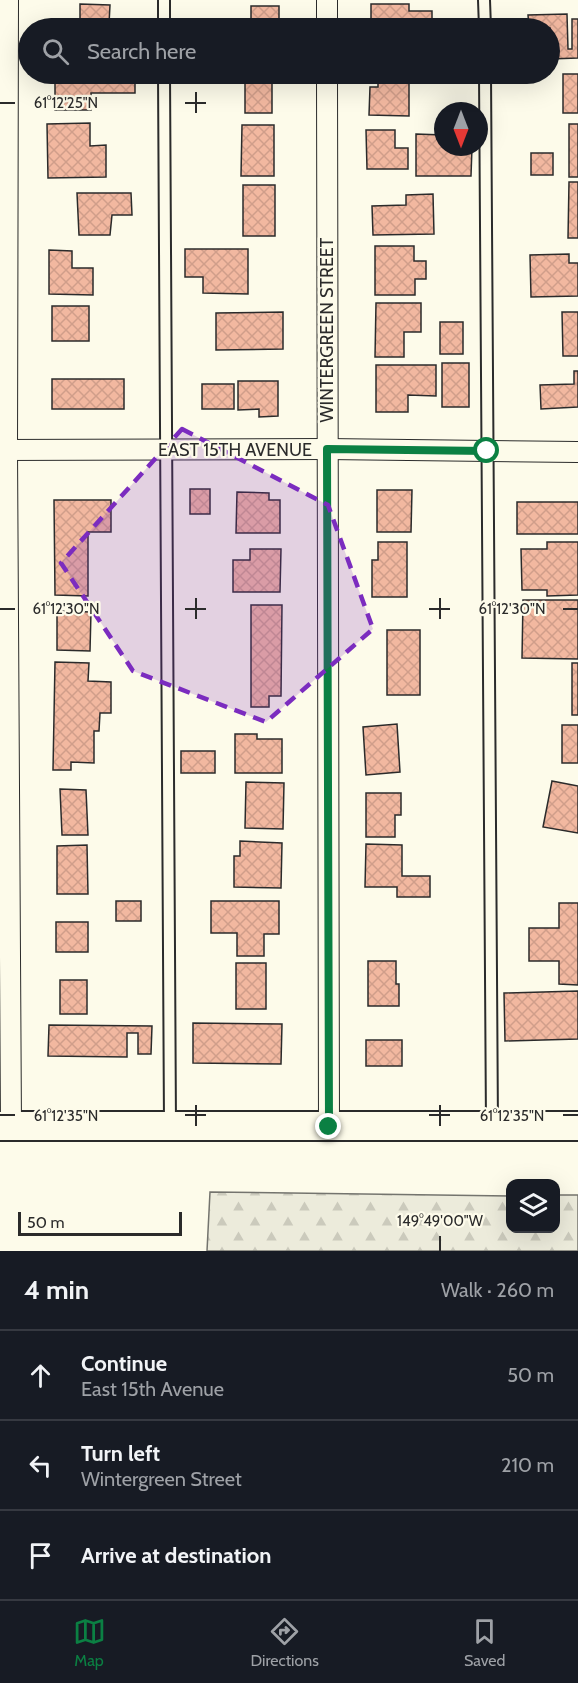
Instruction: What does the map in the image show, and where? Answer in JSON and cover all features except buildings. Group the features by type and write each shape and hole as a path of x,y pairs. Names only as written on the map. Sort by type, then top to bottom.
{"main road":[{"path":"6,1126 578,1126"}],"street":[{"path":"6,1126 4,450 8,0"},
{"path":"327,0 327,18"},
{"name":"WINTERGREEN STREET","path":"327,84 329,1127"},
{"name":"EAST 15TH AVENUE","path":"4,450 327,449 578,452"}],"lane":[{"path":"164,0 164,18"},
{"path":"484,0 484,18"},
{"path":"164,84 170,1125"},
{"path":"485,84 492,1126"}],"highlighted area":[{"path":"182,429 328,505 373,629 266,722 133,671 61,563"}],"green space":[{"path":"210,1192 506,1196 506,1233 560,1233 560,1195 578,1195 578,1251 207,1251"}],"route":[{"path":"329,1127 327,449 487,451"}]}
